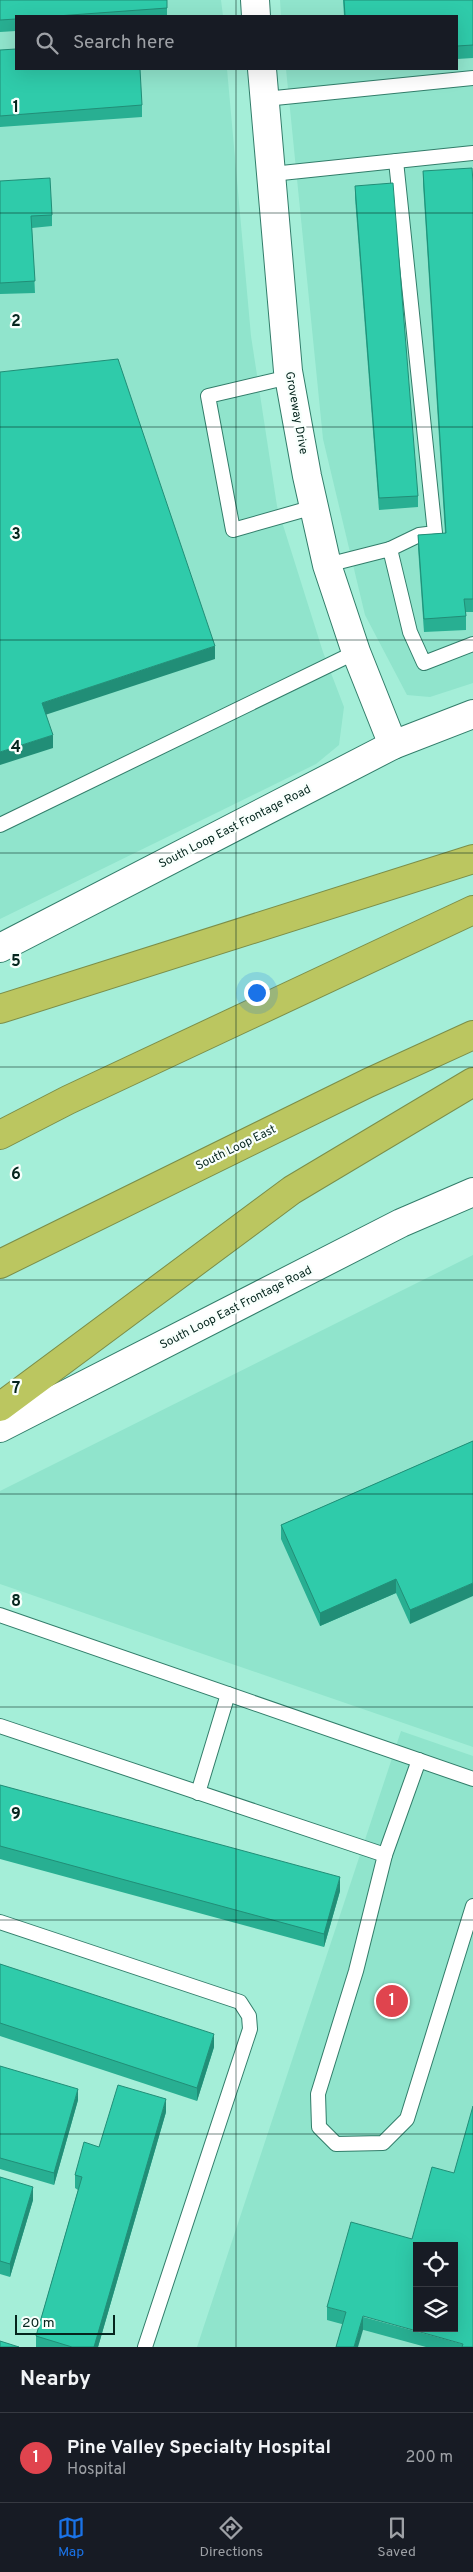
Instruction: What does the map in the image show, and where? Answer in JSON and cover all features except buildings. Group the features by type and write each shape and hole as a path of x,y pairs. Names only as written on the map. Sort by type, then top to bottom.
{"highway":[{"path":"0,1009 473,859"},
{"path":"0,1135 68,1100 473,910"},
{"name":"South Loop East","path":"0,1264 368,1082 473,1035"},
{"path":"0,1407 292,1190 473,1082"}],"main road":[{"path":"255,0 256,15"},
{"name":"Groveway Drive","path":"262,70 289,377 314,507 327,564 356,652 393,745"},
{"name":"South Loop East Frontage Road","path":"0,948 393,745 473,714"},
{"name":"South Loop East Frontage Road","path":"0,1428 401,1223 473,1192"}],"lane":[{"path":"265,99 473,78"},
{"path":"272,174 473,153"},
{"path":"327,564 390,548 419,535 435,532 396,161"},
{"path":"289,377 208,396 233,530 314,507"},
{"path":"390,548 410,632 424,663 473,644"},
{"path":"0,825 356,652"},
{"path":"0,1615 473,1779"},
{"path":"198,1793 228,1694"},
{"path":"0,1726 386,1855"},
{"path":"419,1760 386,1855 356,1971 318,2094 319,2127 336,2144 383,2143 407,2119 473,1906"},
{"path":"0,1922 240,2002 249,2016 250,2029 145,2347"}],"shaded area":[{"path":"0,0 221,0 223,15 15,15 15,70 227,70 251,336 277,506 323,652 344,707 339,745 316,764 0,919"},
{"path":"280,0 473,0 473,683 430,697 407,695 365,615 323,439 286,70 458,70 458,15 281,15"},
{"path":"473,1255 473,1747 0,1584 0,1491"},
{"path":"401,1731 473,1756 473,2347 197,2347"}],"place":[{"name":"Pine Valley Specialty Hospital","path":"392,2001"}]}
